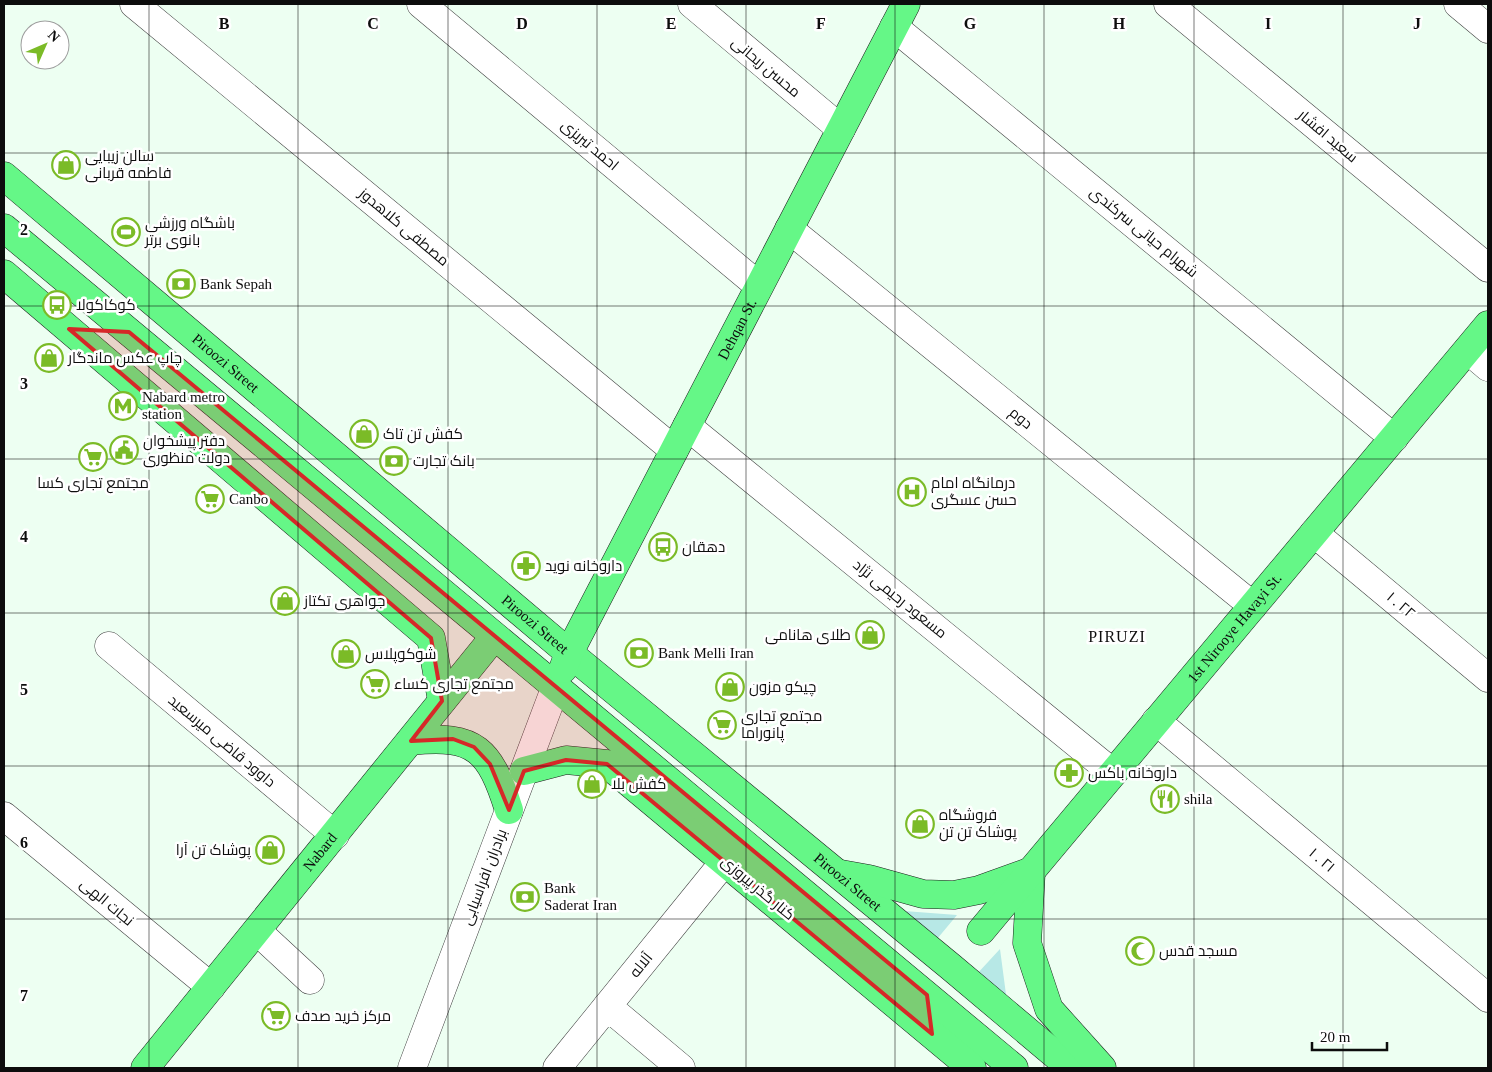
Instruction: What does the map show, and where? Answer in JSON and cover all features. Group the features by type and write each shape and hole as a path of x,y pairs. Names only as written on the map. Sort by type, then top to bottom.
{"main road":[{"name":"Dehqan St.","path":"556,686 569,653 900,15"},
{"name":"Piroozi Street","path":"4,176 569,653 1071,1068"},
{"path":"4,228 1014,1068"},
{"path":"4,274 431,638 442,702"},
{"name":"1st Nirooye Havayi St.","path":"981,931 1394,438 1478,358 1488,325"},
{"path":"69,328 128,332"},
{"path":"201,392 216,454"},
{"name":"Nabard","path":"145,1068 335,836 494,636"},
{"path":"411,741 434,738 453,739 474,747 490,764 501,784 509,810"},
{"name":"کنار گذر پیروزی","path":"524,771 566,760 607,764 972,1068"},
{"path":"837,874 869,879 923,894 954,895 978,890 1031,872 1027,943 1049,1009 1102,1068"},
{"path":"887,996 927,995"},
{"path":"927,995 932,1034"}],"street":[{"name":"مصطفی کلاهدوز","path":"134,4 674,450"},
{"name":"احمد تبریزی","path":"421,4 759,286"},
{"name":"محسن ریحانی","path":"692,4 841,130"},
{"name":"سعید افشار","path":"1168,4 1488,268"},
{"path":"1458,4 1488,29"},
{"name":"شهرام حیاتی سرکندی","path":"900,15 1394,438"},
{"name":"دوم","path":"789,229 1253,606"},
{"name":"مسعود رحیمی نژاد","path":"687,426 1113,773"},
{"name":"۱ . ۲۲","path":"1314,533 1488,678"},
{"name":"داوود قاضی میرسعید","path":"109,646 335,836"},
{"name":"برادران افراسیابی","path":"412,1068 556,686"},
{"name":"۱ . ۲۱","path":"1156,721 1488,998"},
{"name":"نجات الهی","path":"4,816 211,987"},
{"name":"آلاله","path":"557,1068 725,861"},
{"path":"257,931 310,980"},
{"path":"607,1006 681,1068"}],"highlighted area":[{"path":"69,329 129,332 927,995 932,1034 607,764 566,760 524,771 509,810 490,764 474,747 453,739 411,741 442,701 431,638"}],"shaded area":[{"path":"904,911 957,915 937,939"},
{"path":"1000,949 1007,1002 976,975"}],"place":[{"name":"سالن زیبایی فاطمه قربانی","path":"66,165"},
{"name":"باشگاه ورزشی بانوی برتر","path":"126,232"},
{"name":"Bank Sepah","path":"181,284"},
{"name":"کوکاکولا","path":"57,305"},
{"name":"چاپ عکس ماندگار","path":"49,358"},
{"name":"Nabard metro station","path":"123,406"},
{"name":"کفش تن تاک","path":"364,434"},
{"name":"دفتر پیشخوان دولت‌ منظوری","path":"124,450"},
{"name":"مجتمع تجاری کسا","path":"93,457"},
{"name":"بانک تجارت","path":"394,461"},
{"name":"درمانگاه امام حسن عسگری","path":"912,492"},
{"name":"Canbo","path":"210,499"},
{"name":"دهقان","path":"663,547"},
{"name":"داروخانه نوید","path":"526,566"},
{"name":"جواهری تکتاز","path":"285,601"},
{"name":"طلای هانامی","path":"870,635"},
{"name":"Bank Melli Iran","path":"639,653"},
{"name":"شوكوپلاس","path":"346,654"},
{"name":"مجتمع تجاری کساء","path":"375,684"},
{"name":"چیکو مزون","path":"730,687"},
{"name":"مجتمع تجاری پانوراما","path":"722,725"},
{"name":"داروخانه باکس","path":"1069,773"},
{"name":"کفش بلا","path":"592,784"},
{"name":"shila","path":"1165,799"},
{"name":"فروشگاه پوشاک تن تن","path":"920,824"},
{"name":"پوشاک تن آرا","path":"270,850"},
{"name":"Bank Saderat Iran","path":"525,897"},
{"name":"مسجد قدس","path":"1140,951"},
{"name":"مرکز خرید صدف","path":"276,1016"}],"district":[{"name":"PIRUZI","path":"1117,636"}]}
